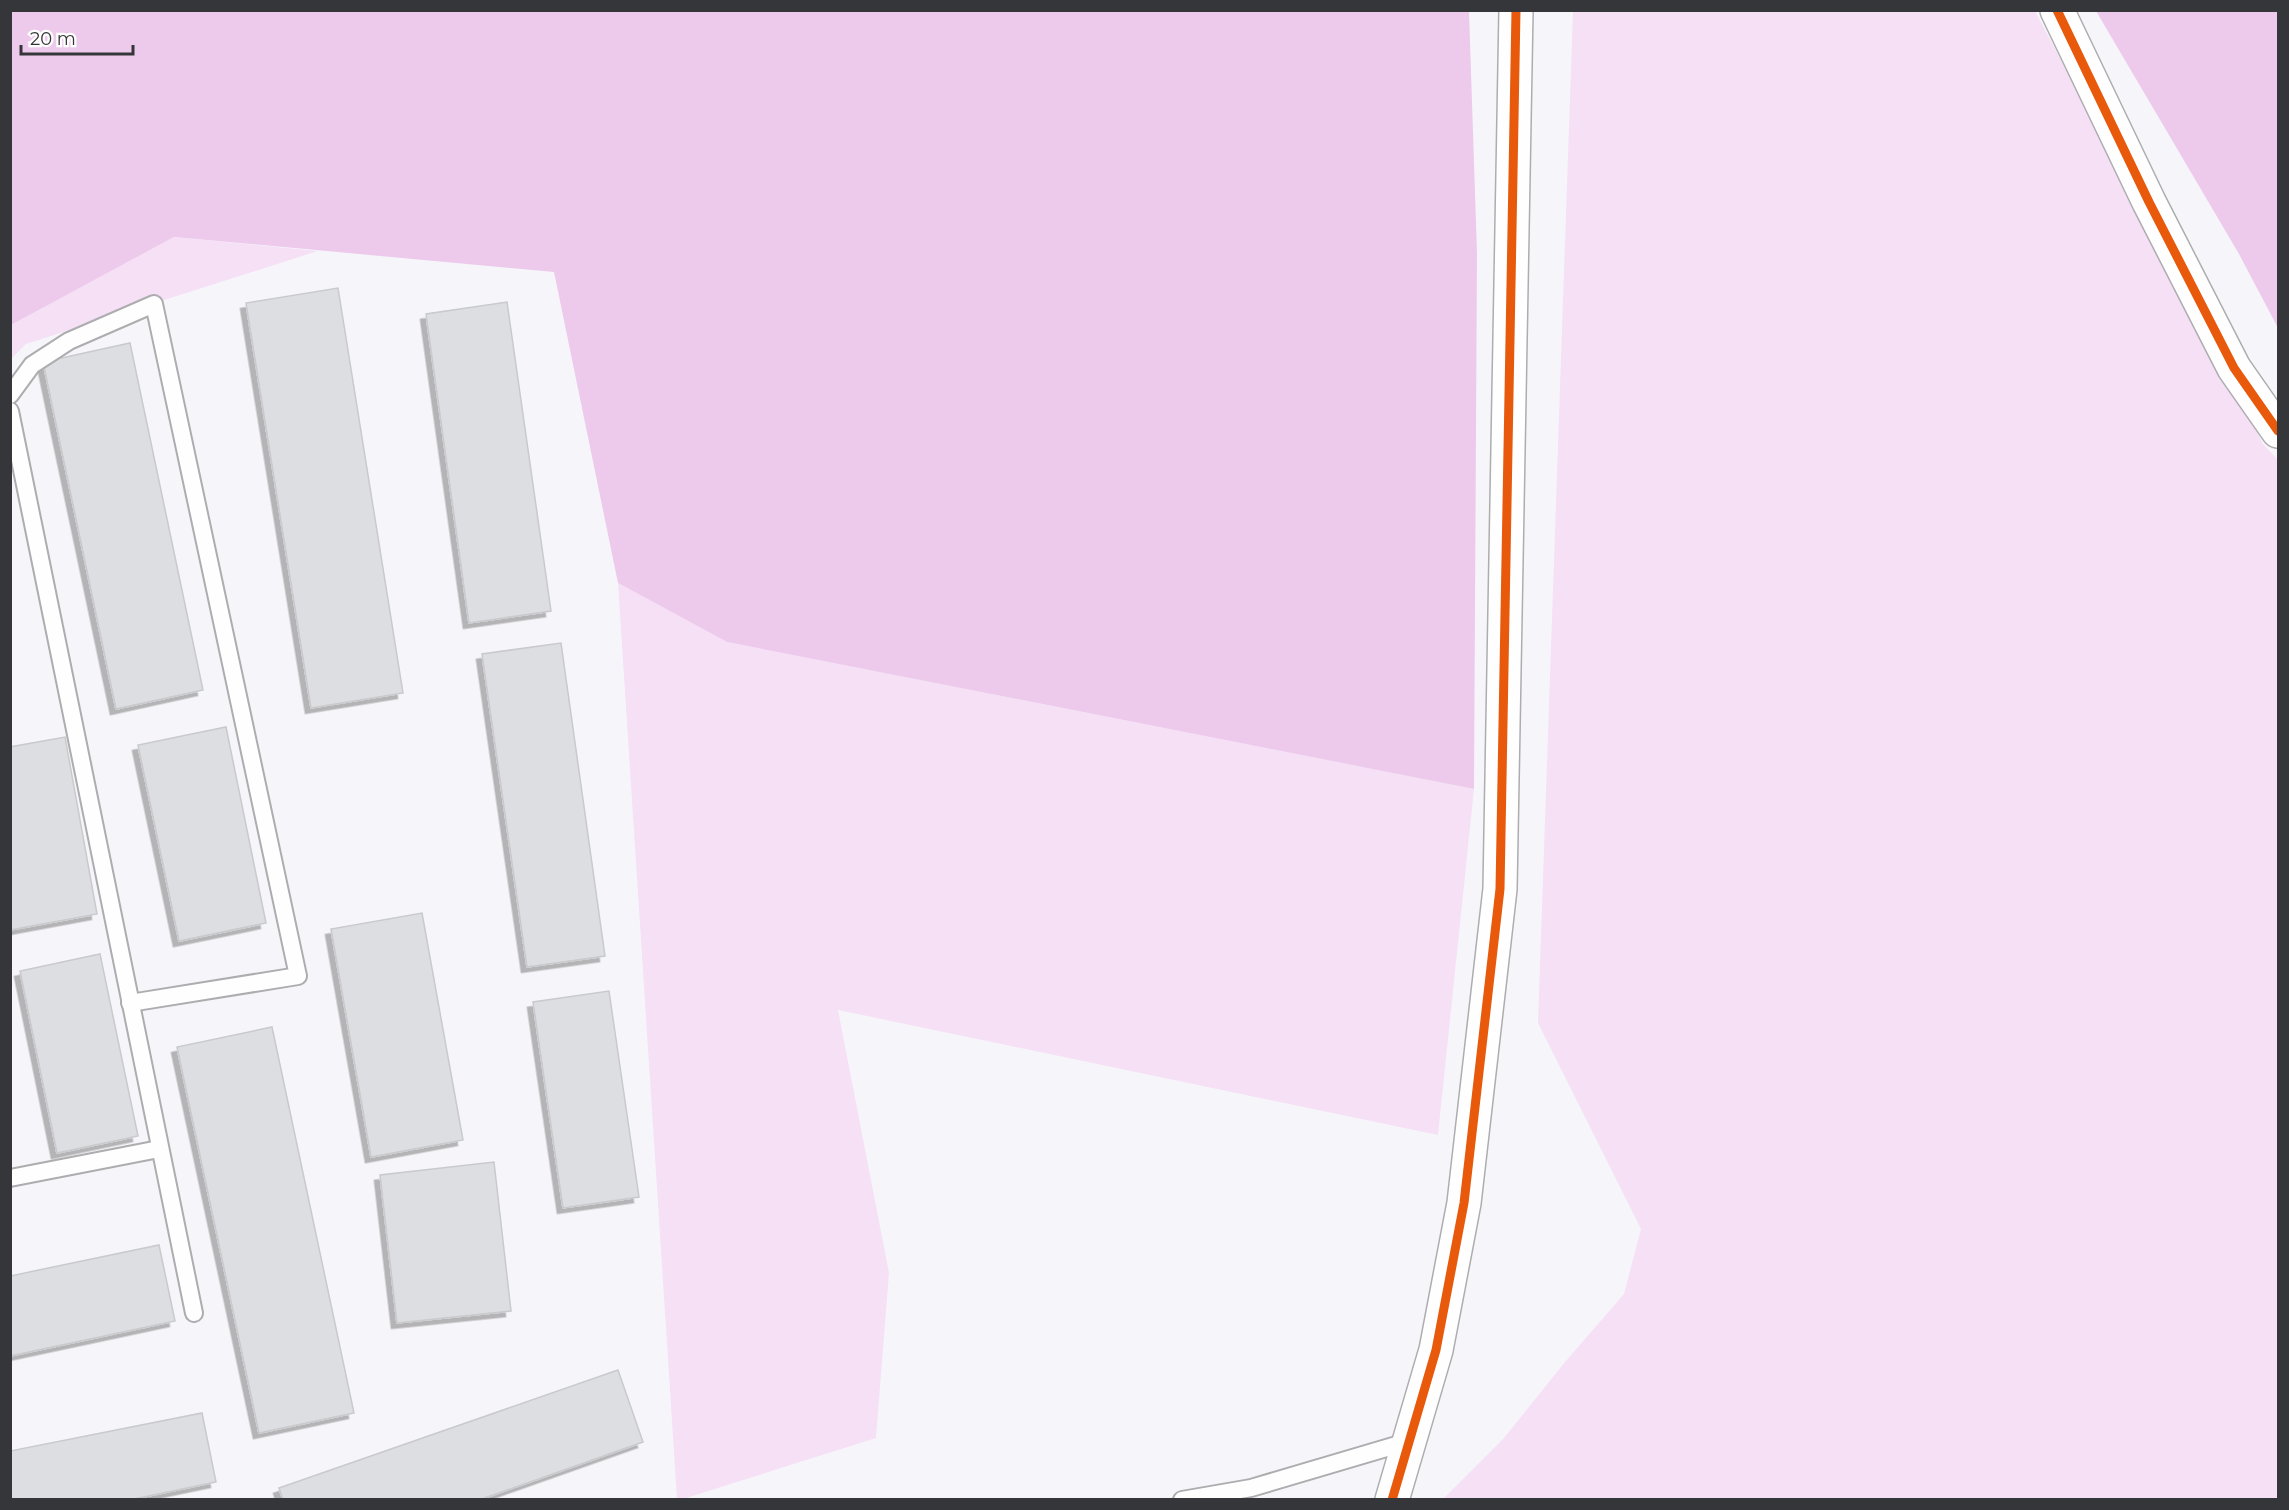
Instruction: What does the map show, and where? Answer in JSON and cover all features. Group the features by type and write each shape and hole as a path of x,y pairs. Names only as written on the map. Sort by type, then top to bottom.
{"street":[{"path":"1392,1500 1436,1350 1464,1203 1500,889 1516,10"},
{"path":"2057,10 2149,202 2234,368 2278,431"}],"lane":[{"path":"10,395 32,365 69,342 154,304 298,976 130,1003"},
{"path":"10,411 194,1313"},
{"path":"10,1178 159,1149"},
{"path":"1182,1500 1251,1488 1410,1441"}],"shaded area":[{"path":"11,10 1469,11 1477,253 1474,789 727,642 618,583 554,272 174,237 11,325"},
{"path":"1573,11 2035,11 2263,444 2278,460 2278,1499 1442,1500 1504,1438 1624,1294 1641,1229 1538,1023"},
{"path":"2096,11 2278,11 2278,328 2239,254"},
{"path":"174,237 318,251 26,344 11,359 11,325"},
{"path":"618,583 727,642 1474,789 1438,1135 838,1010 889,1273 876,1438 677,1499"}],"building":[{"path":"338,288 403,693 311,708 246,303"},
{"path":"507,302 551,611 469,623 426,314"},
{"path":"130,343 203,690 116,709 43,362"},
{"path":"561,643 605,956 527,967 482,654"},
{"path":"226,727 266,923 179,941 138,745"},
{"path":"65,737 97,914 10,930 10,747"},
{"path":"422,913 463,1140 371,1157 331,929"},
{"path":"100,954 138,1136 57,1153 20,971"},
{"path":"609,991 639,1197 563,1208 533,1002"},
{"path":"272,1027 354,1413 259,1433 177,1047"},
{"path":"494,1162 511,1311 397,1323 380,1175"},
{"path":"159,1245 175,1321 10,1356 10,1276"},
{"path":"618,1370 643,1442 479,1500 283,1500 279,1488"},
{"path":"202,1413 216,1482 129,1500 10,1500 10,1451"}],"cycle path":[{"path":"1392,1500 1436,1350 1464,1203 1500,889 1516,10"},
{"path":"2057,10 2149,202 2234,368 2278,431"}]}
